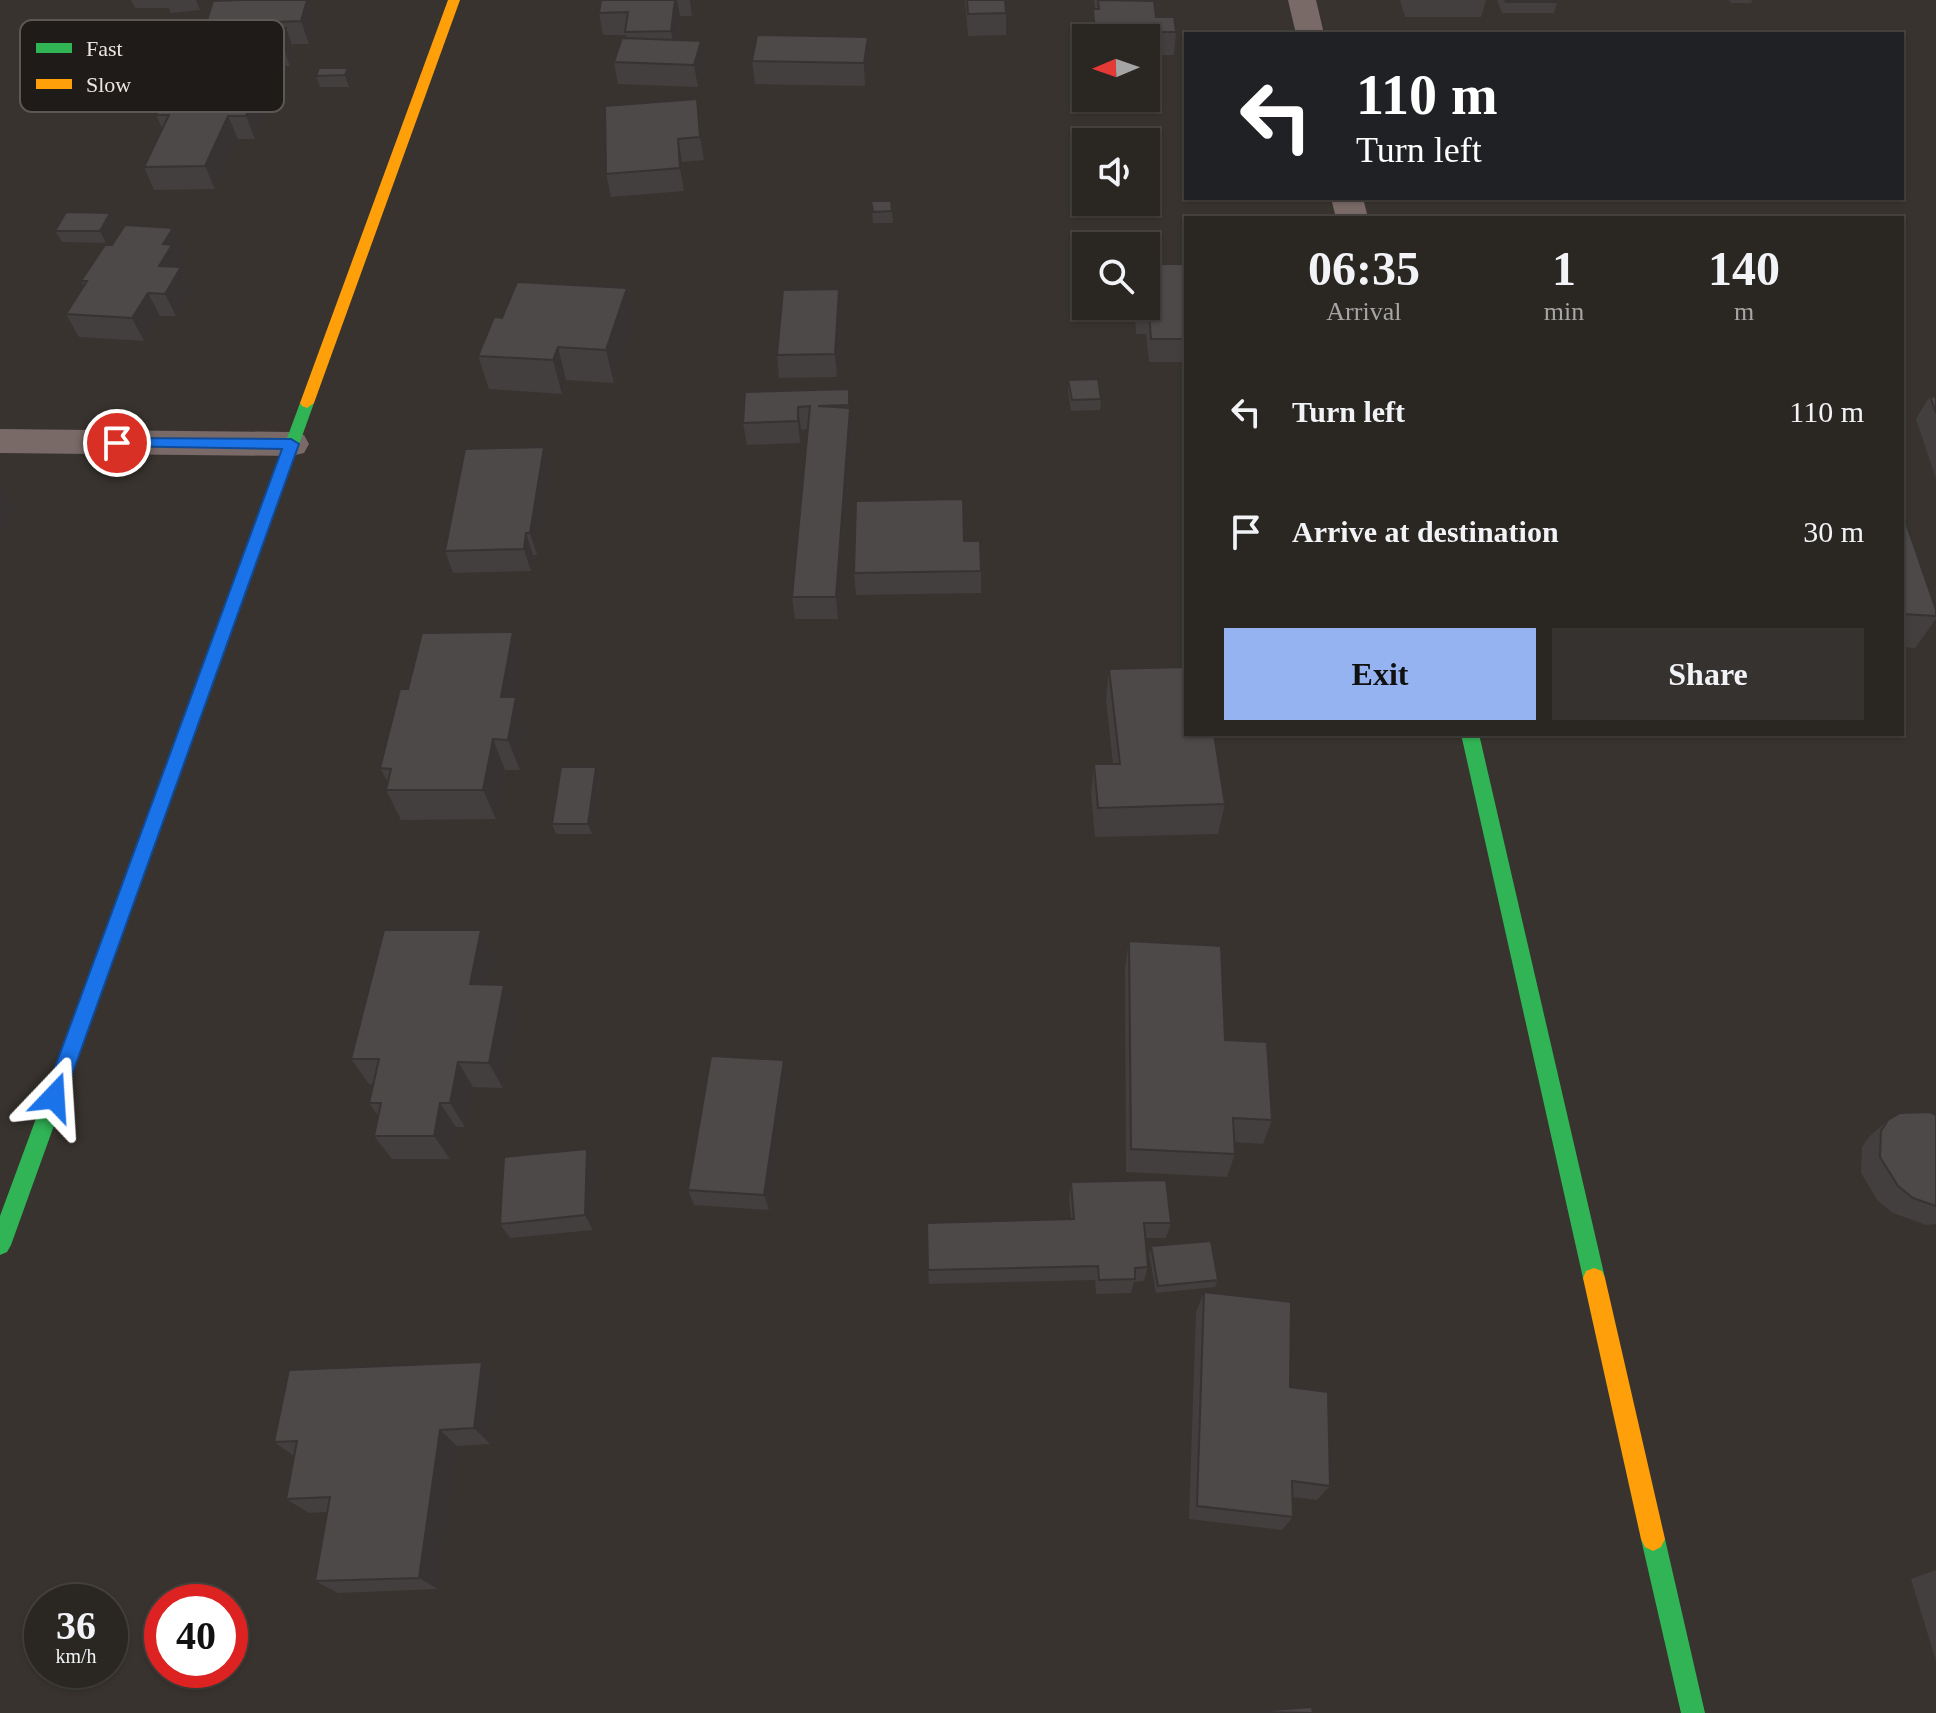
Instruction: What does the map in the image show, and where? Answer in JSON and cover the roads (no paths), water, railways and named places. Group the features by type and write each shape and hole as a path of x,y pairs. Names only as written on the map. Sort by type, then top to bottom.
{"street":[{"path":"0,1245 454,0"},
{"path":"1302,0 1310,32"},
{"path":"0,441 291,444"},
{"path":"1470,736 1693,1713"}]}
